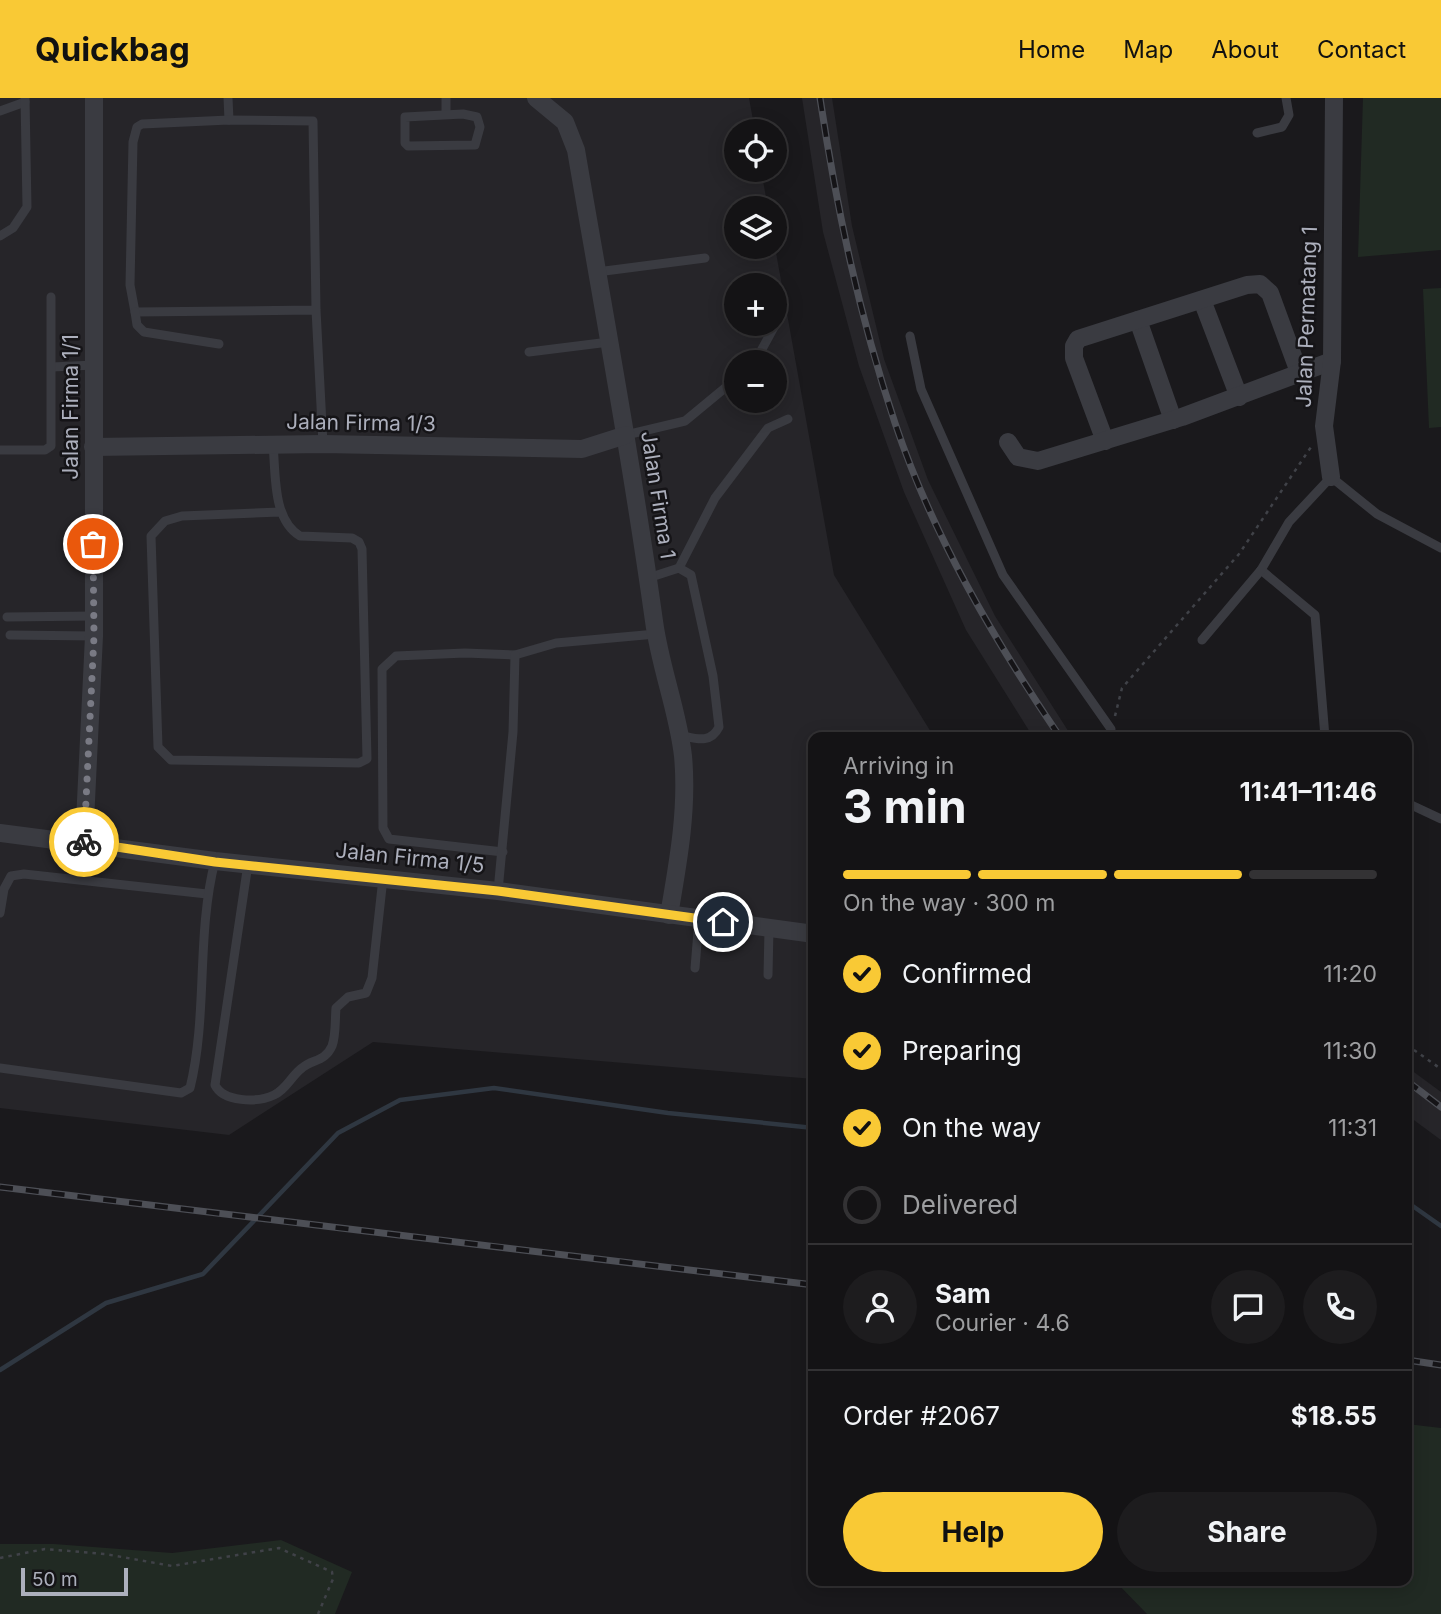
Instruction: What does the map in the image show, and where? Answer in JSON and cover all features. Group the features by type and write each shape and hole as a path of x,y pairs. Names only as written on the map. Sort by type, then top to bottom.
{"street":[{"name":"Jalan Firma 1/1","path":"84,842 94,636 94,98"},
{"name":"Jalan Firma 1","path":"536,98 565,122 576,150 626,435 656,634 683,758 683,818 669,915"},
{"name":"Jalan Permatang 1","path":"1331,477 1324,426 1332,361 1334,98"},
{"path":"1105,441 1074,358 1074,346 1078,340 1260,284 1270,293 1300,375"},
{"path":"1202,300 1239,397"},
{"path":"1138,320 1173,420"},
{"path":"1008,442 1018,457 1032,462 1173,420 1332,361"},
{"name":"Jalan Firma 1/3","path":"93,447 323,444 582,449 626,435"},
{"name":"Jalan Firma 1/5","path":"0,833 84,842 215,862 498,891 808,933"}],"lane":[{"path":"228,98 229,120"},
{"path":"446,98 446,114"},
{"path":"1257,133 1282,127 1289,115 1286,98"},
{"path":"0,111 25,100 27,207 13,228 0,236"},
{"path":"446,114 477,117 480,127 475,145 408,146 405,143 405,117 446,114"},
{"path":"219,344 144,332 137,325 130,285 133,142 136,127 142,124 229,120 313,121 316,310 323,444"},
{"path":"597,271 705,258"},
{"path":"0,450 45,450 51,446 51,297"},
{"path":"135,312 316,310"},
{"path":"910,336 921,389 1003,575 1111,729"},
{"path":"529,352 609,342"},
{"path":"52,367 94,365"},
{"path":"626,435 685,421 724,389"},
{"path":"648,578 679,568 715,498 768,428 788,419"},
{"path":"273,445 280,512 293,532 300,536 352,538 359,542 362,549 367,759 359,763 171,760 158,747 151,536 165,522 181,516 280,512"},
{"path":"1202,640 1261,570 1289,523 1331,477 1377,514 1441,548"},
{"path":"679,568 691,575 713,677 719,727 716,734 704,740 679,735"},
{"path":"1261,570 1315,615 1325,732"},
{"path":"7,617 94,616"},
{"path":"503,852 389,839 383,828 382,669 396,656 465,653 515,656 555,643 656,634"},
{"path":"10,635 94,636"},
{"path":"498,891 513,732 515,656"},
{"path":"1412,805 1441,819"},
{"path":"0,1068 181,1093 190,1088 208,923 207,894 215,862"},
{"path":"248,864 215,1085 226,1098 274,1096 288,1085 302,1066 320,1062 332,1046 336,1008 348,997 366,993 372,978 383,878"},
{"path":"0,912 4,888 11,876 24,874 207,894"},
{"path":"695,968 699,919"},
{"path":"768,975 769,929"}],"path":[{"path":"1111,729 1122,688 1239,554 1324,426"},
{"path":"1412,1049 1441,1069"},
{"path":"0,1558 45,1549 172,1566 279,1548 332,1572 333,1579 318,1614"}],"shaded area":[{"path":"0,98 749,98 753,119 724,119 724,182 763,182 766,196 724,196 724,259 777,259 780,273 724,273 724,336 787,336 787,314 834,575 931,732 808,732 808,1078 373,1042 229,1135 0,1108"},
{"path":"802,98 832,98 852,226 884,359 928,480 995,616 1069,732 1030,732 966,630 904,492 859,366 823,232"},
{"path":"1363,98 1441,98 1441,250 1358,257"},
{"path":"1441,288 1441,427 1429,428 1423,289"},
{"path":"1412,1071 1441,1092 1441,1140 1412,1119"},
{"path":"1412,1425 1441,1428 1441,1614 1147,1614 1120,1586 1412,1586"},
{"path":"281,1540 352,1572 335,1614 0,1614 0,1544 54,1544 172,1553"}],"waterway":[{"path":"0,1370 106,1303 203,1274 338,1133 400,1100 494,1088 668,1113 808,1127"},
{"path":"1412,1206 1441,1226"}],"railway":[{"path":"820,98 842,222 860,302 882,383 910,464 946,546 967,585 1012,663 1057,732"},
{"path":"1412,1085 1441,1107"},
{"path":"0,1187 808,1284"},
{"path":"1412,1361 1441,1365"}],"way so far":[{"path":"84,842 94,636 93,544"}],"route":[{"path":"84,842 215,862 498,891 723,922"}]}
